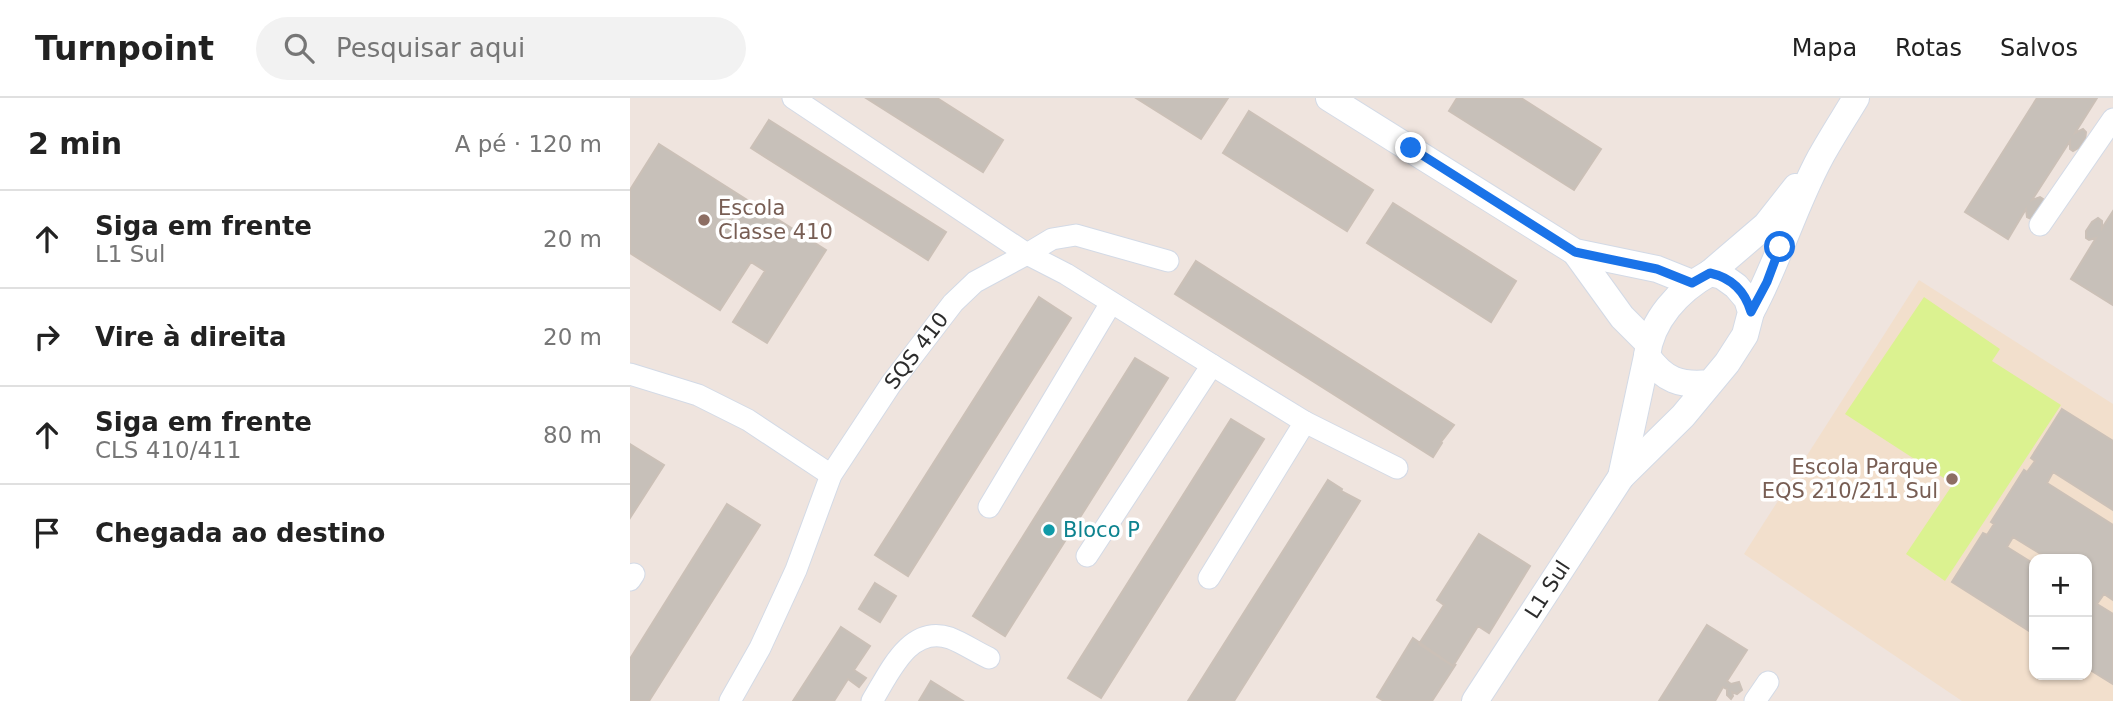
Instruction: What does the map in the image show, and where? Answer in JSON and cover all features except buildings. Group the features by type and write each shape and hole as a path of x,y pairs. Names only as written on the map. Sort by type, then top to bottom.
{"street":[{"path":"793,98 1027,254 1066,274 1305,422 1397,468"},
{"path":"1329,98 1575,252 1701,278 1722,276 1736,286 1747,299 1751,312"},
{"path":"1647,350 1662,316 1679,295 1766,225 1819,158 1856,98"},
{"path":"2040,225 2113,119"},
{"path":"1575,252 1647,350 1657,371 1672,380 1690,385 1709,383 1727,363 1745,335 1751,312 1767,282 1819,158"},
{"path":"1683,416 1710,405 1747,358 1778,290 1793,218"},
{"name":"SQS 410","path":"730,701 760,648 796,570 831,475 891,384 953,303 975,282 1052,239 1076,235 1168,261"},
{"path":"989,507 1111,303"},
{"name":"L1 Sul","path":"1621,477 1647,350"},
{"path":"1087,556 1212,365"},
{"path":"630,374 698,395 748,420 831,475"},
{"name":"L1 Sul","path":"1475,701 1621,477 1683,416 1709,383"},
{"path":"1209,578 1305,422"},
{"path":"872,701 903,651 918,640 934,636 949,638 989,658"},
{"path":"1755,701 1768,682"}],"shaded area":[{"name":"Escola Parque EQS 210/211 Sul","path":"1919,280 2113,404 2113,701 1962,701 1744,554"}],"green space":[{"path":"1924,297 2000,349 1992,361 2061,405 1945,581 1906,554 1953,484 1845,414"}],"place":[{"name":"Escola Classe 410","path":"704,220"},
{"name":"Escola Parque EQS 210/211 Sul","path":"1952,479"},
{"name":"Bloco P","path":"1049,530"}],"route":[{"path":"1411,148 1575,252 1657,269 1692,283 1710,273 1722,276 1736,286 1747,299 1751,312 1767,282 1780,247"}]}
